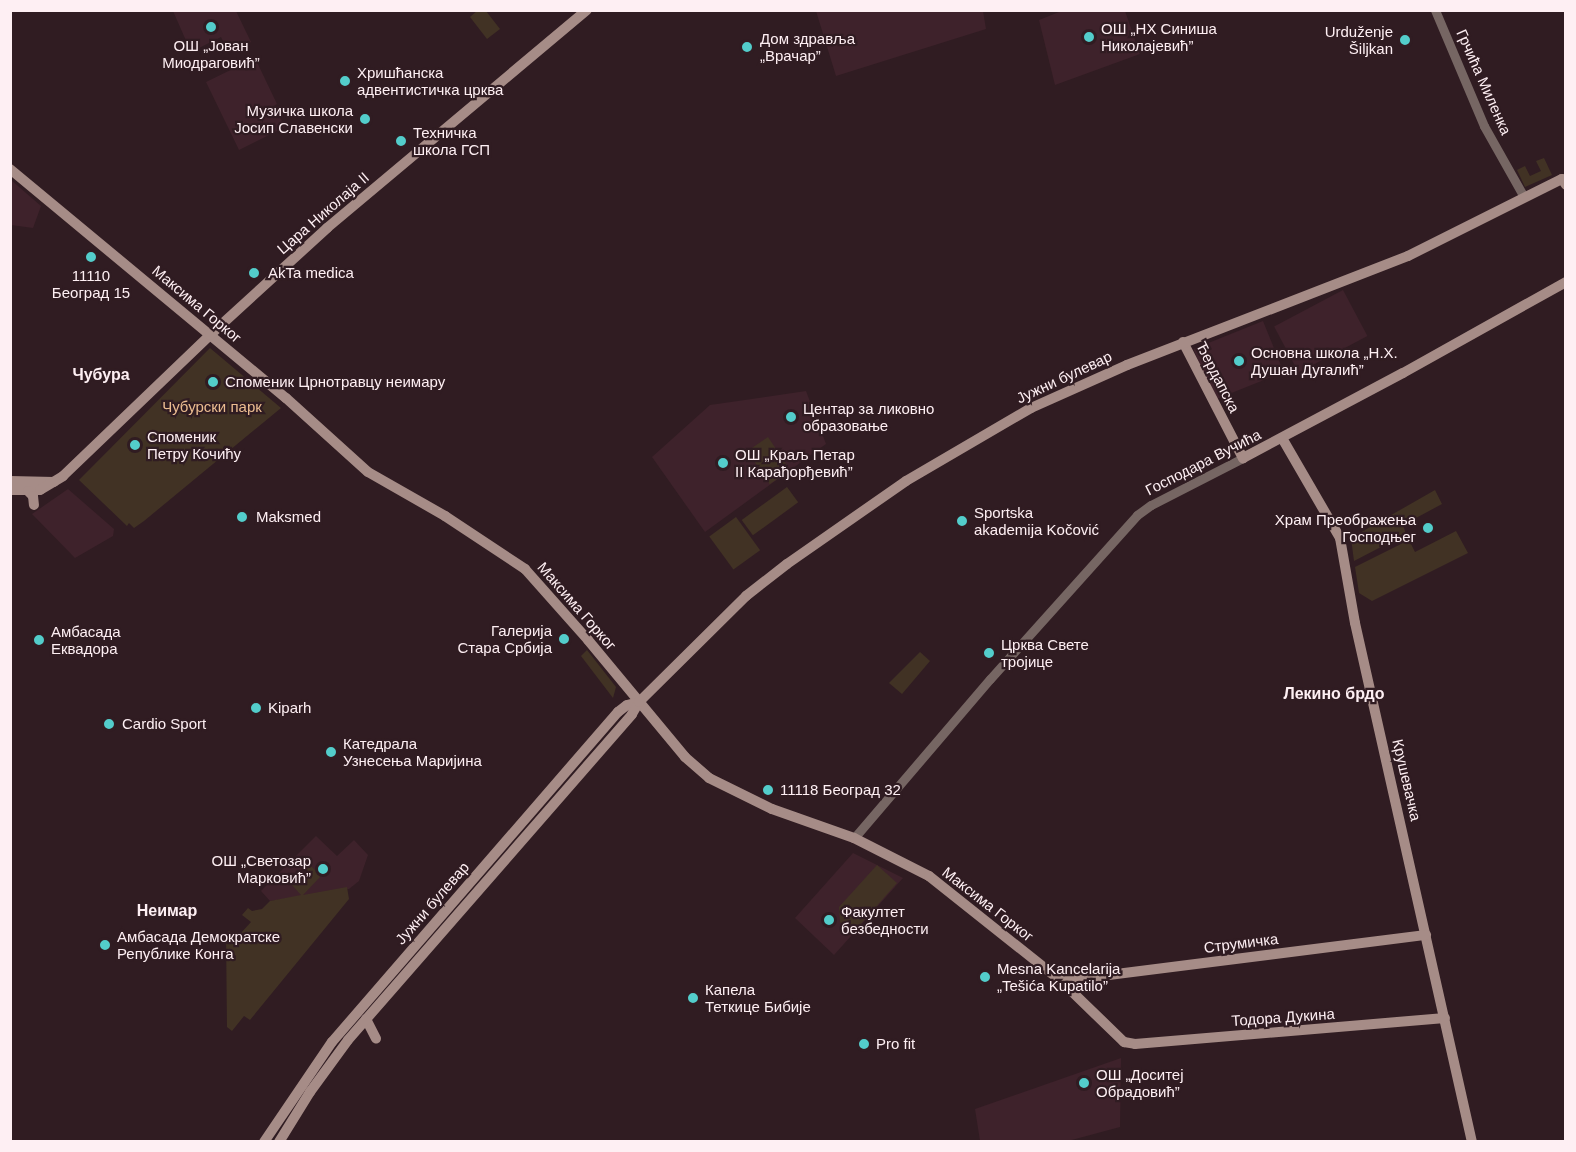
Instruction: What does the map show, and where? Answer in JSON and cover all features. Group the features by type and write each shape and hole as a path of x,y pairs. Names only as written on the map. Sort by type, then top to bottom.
{"main road":[{"name":"Цара Николаја II","path":"60,479 210,335 351,206 587,10"},
{"name":"Максима Горког","path":"10,169 286,398 373,477 438,512 525,569 685,757 716,783 772,809 854,838 918,870 943,886 1061,981 1124,1042"},
{"name":"Јужни булевар","path":"279,1142 327,1066 632,714 639,702 754,590 841,524 895,488 1031,408 1097,377 1183,342 1400,259 1524,197 1564,182"},
{"name":"Господара Вучића","path":"1243,458 1566,282"},
{"name":"Ђердапска","path":"1183,342 1243,458"},
{"name":"Крушевачка","path":"1282,438 1340,538 1355,623 1445,1018 1454,1071 1472,1142"},
{"path":"10,481 60,479"},
{"path":"10,490 40,490 60,479"},
{"path":"28,491 33,496 34,505"},
{"name":"Јужни булевар","path":"264,1142 332,1042 618,712 627,705 639,702"},
{"name":"Струмичка","path":"1061,981 1426,935"},
{"name":"Тодора Дукина","path":"1124,1042 1135,1044 1445,1018"},
{"path":"366,1019 376,1040"}],"street":[{"name":"Грчића Миленка","path":"1435,10 1484,126 1524,197"},
{"name":"Господара Вучића","path":"854,838 990,679 1137,515 1151,505 1243,458"}],"shaded area":[{"name":"ОШ „НХ Синиша Николајевић”","path":"1064,10 1125,11 1140,54 1055,85 1039,20"},
{"name":"ОШ „Јован Миодраговић”","path":"173,11 236,11 251,42 229,53 221,37 191,52"},
{"path":"816,11 983,11 986,29 836,76"},
{"path":"255,58 277,104 274,106 285,127 239,150 206,82"},
{"path":"11,180 41,206 33,228 11,225"},
{"path":"1343,290 1367,336 1299,373 1274,327"},
{"name":"Основна школа „Н.Х. Душан Дугалић”","path":"1263,321 1284,372 1214,400 1193,349"},
{"name":"ОШ „Краљ Петар II Карађорђевић”","path":"806,391 826,444 705,532 652,457 710,405"},
{"path":"68,489 114,529 113,536 75,558 32,514"},
{"name":"ОШ „Светозар Марковић”","path":"316,836 337,856 354,840 368,855 359,881 349,889 270,901 261,891"},
{"path":"853,853 903,878 834,955 795,918"},
{"name":"ОШ „Доситеј Обрадовић”","path":"1121,1058 1120,1127 1068,1141 980,1141 975,1109"}],"green space":[{"path":"478,10 486,11 500,29 487,39 470,17"},
{"path":"1544,158 1552,175 1525,187 1517,170 1525,166 1530,176 1541,171 1536,161"},
{"name":"Чубурски парк","path":"210,348 281,408 144,521 134,528 129,523 127,526 79,480"},
{"path":"768,437 790,470 770,484 747,451"},
{"path":"787,487 798,502 753,535 742,520"},
{"path":"1435,490 1442,504 1403,525 1406,534 1354,561 1351,538"},
{"path":"736,517 760,550 733,570 709,536"},
{"path":"1456,531 1468,553 1372,601 1359,593 1355,567 1409,540 1415,552"},
{"path":"587,650 616,687 613,698 581,656"},
{"path":"920,652 930,661 902,694 889,683"},
{"path":"310,865 321,876 303,895 347,887 349,899 250,1020 244,1016 232,1031 227,1027 226,934 229,931 237,938 251,922 242,915 248,908 252,911 262,909 270,901 301,895 290,883"},
{"path":"877,865 897,883 853,933 840,922 839,907"}],"place":[{"name":"ОШ „Јован Миодраговић”","path":"211,27"},
{"name":"ОШ „НХ Синиша Николајевић”","path":"1089,37"},
{"name":"Urduženje Šiljkan","path":"1405,40"},
{"name":"Дом здравља „Врачар”","path":"747,47"},
{"name":"Хришћанска адвентистичка црква","path":"345,81"},
{"name":"Музичка школа Јосип Славенски","path":"365,119"},
{"name":"Техничка школа ГСП","path":"401,141"},
{"name":"11110 Београд 15","path":"91,257"},
{"name":"AkTa medica","path":"254,273"},
{"name":"Основна школа „Н.Х. Душан Дугалић”","path":"1239,361"},
{"name":"Споменик Црнотравцу неимару","path":"213,382"},
{"name":"Центар за ликовно образовање","path":"791,417"},
{"name":"Споменик Петру Кочићу","path":"135,445"},
{"name":"ОШ „Краљ Петар II Карађорђевић”","path":"723,463"},
{"name":"Maksmed","path":"242,517"},
{"name":"Sportska akademija Kočović","path":"962,521"},
{"name":"Храм Преображења Господњег","path":"1428,528"},
{"name":"Галерија Стара Србија","path":"564,639"},
{"name":"Амбасада Еквадора","path":"39,640"},
{"name":"Црква Свете тројице","path":"989,653"},
{"name":"Kiparh","path":"256,708"},
{"name":"Cardio Sport","path":"109,724"},
{"name":"Катедрала Узнесења Маријина","path":"331,752"},
{"name":"11118 Београд 32","path":"768,790"},
{"name":"ОШ „Светозар Марковић”","path":"323,869"},
{"name":"Факултет безбедности","path":"829,920"},
{"name":"Амбасада Демократске Републике Конга","path":"105,945"},
{"name":"Mesna Kancelarija „Tešića Kupatilo”","path":"985,977"},
{"name":"Капела Теткице Бибије","path":"693,998"},
{"name":"Pro fit","path":"864,1044"},
{"name":"ОШ „Доситеј Обрадовић”","path":"1084,1083"}],"district":[{"name":"Чубура","path":"101,375"},
{"name":"Лекино брдо","path":"1334,694"},
{"name":"Неимар","path":"167,911"}]}
